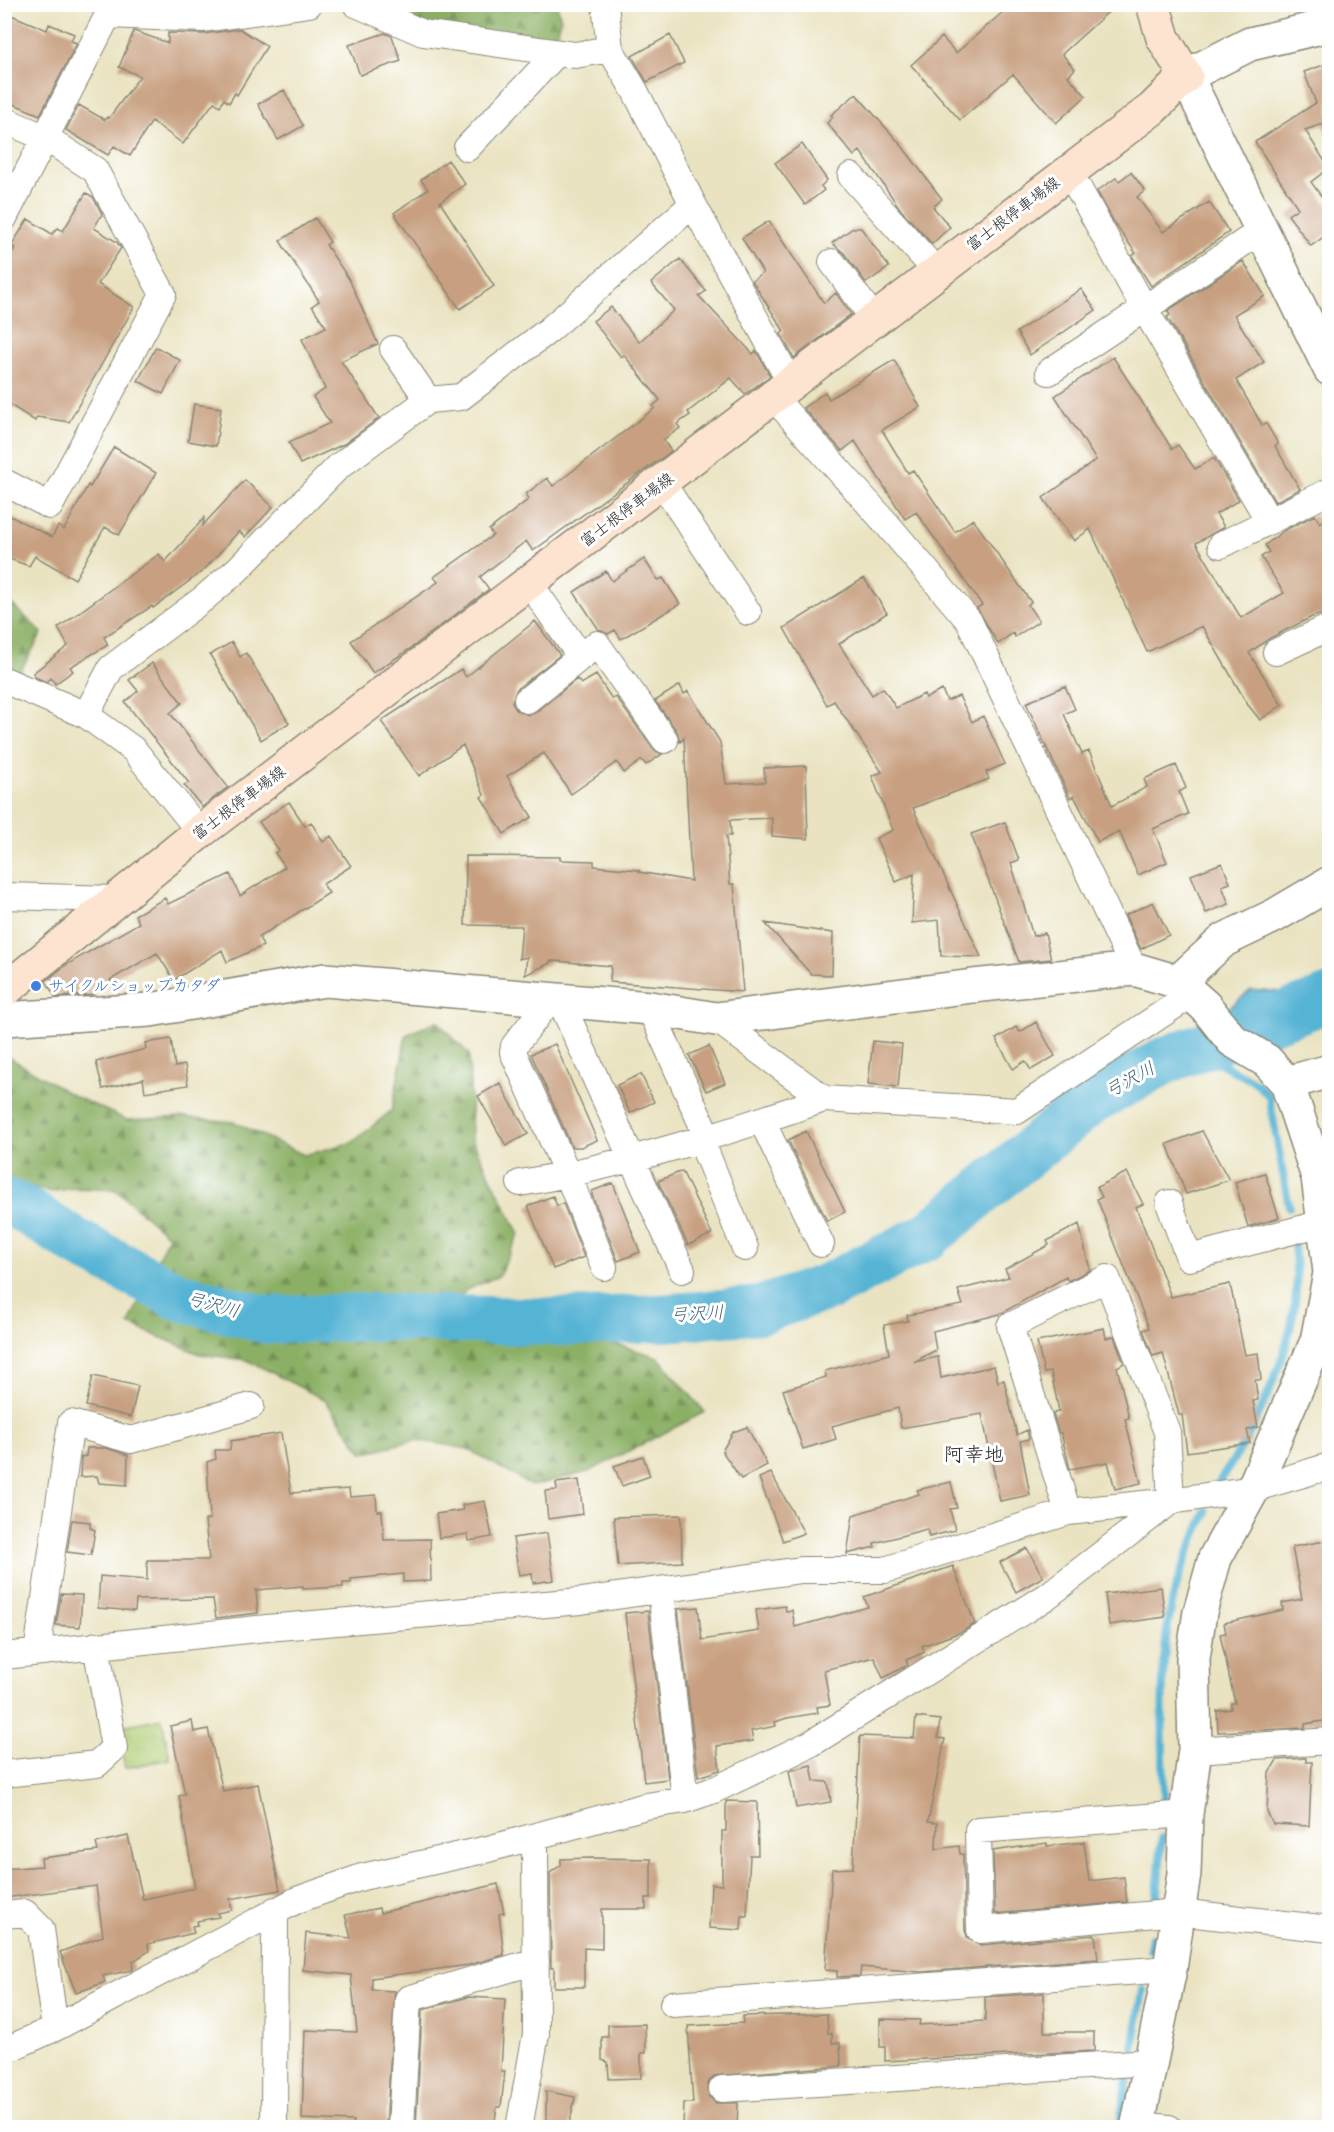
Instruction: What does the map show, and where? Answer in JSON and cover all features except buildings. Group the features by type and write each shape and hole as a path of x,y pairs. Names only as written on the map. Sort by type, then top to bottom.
{"main road":[{"path":"1153,4 1163,38 1186,76"},
{"name":"富士根停車場線","path":"4,991 200,832 530,584 874,319 1152,109 1186,76"}],"street":[{"path":"4,218 108,15 203,18 309,4"},
{"path":"357,4 423,33 575,56 610,50"},
{"path":"605,4 610,50 635,91 693,204 782,390 886,523 969,621 1134,969"},
{"path":"1329,25 1250,44 1186,76 1329,369"},
{"path":"467,148 557,53"},
{"path":"4,120 46,138 94,170 163,294 50,506 4,482"},
{"path":"1069,171 1144,308 1269,521"},
{"path":"851,176 937,272"},
{"path":"86,715 111,668 203,599 237,570 338,467 428,400 461,397 549,330 693,204"},
{"path":"1049,372 1261,231"},
{"path":"832,262 874,319"},
{"path":"393,349 428,400"},
{"path":"662,483 748,612"},
{"path":"1221,545 1329,491"},
{"path":"530,584 581,657"},
{"path":"1276,652 1329,627"},
{"path":"527,700 597,644 665,740"},
{"path":"4,680 86,715 134,750 200,832"},
{"path":"520,1183 568,1175 762,1120 824,1099 1017,1111 1192,994 1224,939 1274,916 1329,883"},
{"path":"4,896 116,899"},
{"path":"4,1018 150,1010 325,980 650,1008 716,1019 973,986 1134,969 1192,994 1232,1040 1267,1061 1287,1083 1318,1177 1329,1273 1317,1341 1253,1489 1215,1558 1200,1612 1193,1658 1195,1750 1186,1814 1184,1874 1170,1970 1150,2062 1148,2127"},
{"path":"555,1001 632,1156 682,1270"},
{"path":"555,1001 514,1046 513,1052 568,1175 604,1267"},
{"path":"650,1008 704,1137 745,1248"},
{"path":"716,1019 824,1099"},
{"path":"1287,1083 1329,1071"},
{"path":"762,1120 821,1244"},
{"path":"1169,1203 1190,1258 1323,1223"},
{"path":"1068,1512 1010,1326 1107,1278 1167,1432 1171,1501"},
{"path":"37,1652 71,1423 131,1440 251,1406"},
{"path":"4,1656 96,1645 580,1601 801,1570 885,1570 1068,1512 1253,1489 1329,1466"},
{"path":"4,2051 55,2028 275,1910 362,1876 535,1836 646,1806 685,1800 714,1790 812,1743 1046,1597 1171,1501"},
{"path":"661,1590 685,1800"},
{"path":"4,1774 97,1764 114,1748 96,1645"},
{"path":"1195,1750 1329,1741"},
{"path":"1186,1814 978,1830 980,1930 1178,1912 1329,1929"},
{"path":"519,2127 536,2034 535,1836"},
{"path":"274,2127 275,1910"},
{"path":"4,1916 25,1913 41,1929 55,2028"},
{"path":"401,2127 408,1999 536,1961"},
{"path":"673,2004 1170,1970"},
{"path":"722,2089 1150,2062"}],"green space":[{"path":"387,5 557,5 561,20 555,42 423,33"},
{"path":"4,597 42,633 14,682 5,679"},
{"path":"437,1021 469,1054 472,1139 519,1234 499,1276 466,1290 424,1342 538,1321 658,1357 705,1412 588,1472 532,1486 468,1449 416,1440 363,1453 325,1400 247,1360 200,1354 129,1324 168,1236 116,1190 73,1188 51,1192 5,1180 5,1055 72,1095 127,1120 184,1117 234,1122 304,1155 353,1142 392,1110 406,1035"},
{"path":"162,1718 170,1759 125,1768 117,1727"}],"water":[{"path":"1329,980 1329,1020 1320,1025 1237,1033 1219,1016 1251,990 1301,991"}],"waterway":[{"name":"弓沢川","path":"4,1202 20,1207 77,1243 178,1296 267,1320 370,1317 563,1322 663,1318 760,1310 828,1287 928,1236 1090,1102 1166,1060 1330,998"},
{"path":"1202,1046 1207,1056 1256,1083 1269,1096 1289,1207"},
{"path":"1216,1487 1250,1431 1282,1359 1296,1294 1293,1238"},
{"path":"1164,1799 1162,1719 1166,1637 1177,1584 1206,1512"},
{"path":"1157,1896 1162,1838"},
{"path":"1150,1949 1152,1937"},
{"path":"1133,2048 1143,1990"},
{"path":"1119,2128 1129,2072"}],"place":[{"name":"サイクルショップカタダ","path":"36,986"}],"district":[{"name":"阿幸地","path":"974,1454"}]}
